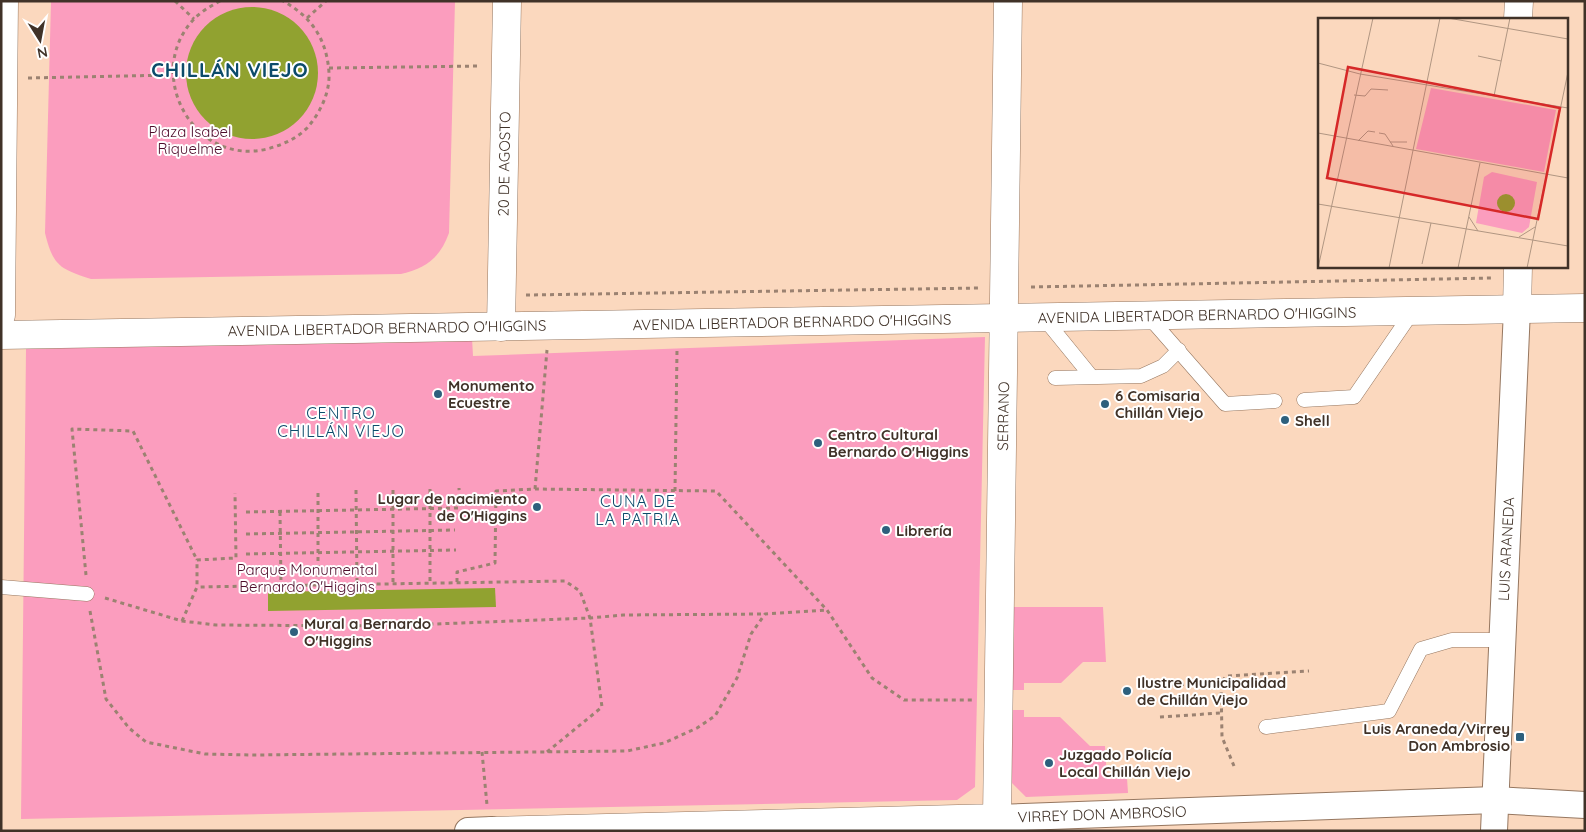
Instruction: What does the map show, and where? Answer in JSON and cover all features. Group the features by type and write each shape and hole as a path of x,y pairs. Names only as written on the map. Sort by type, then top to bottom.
{"street":[{"path":"1,314 4,1"},
{"name":"20 DE AGOSTO","path":"501,327 507,1"},
{"name":"SERRANO","path":"997,824 1008,1"},
{"path":"1518,18 1519,1"},
{"name":"LUIS ARANEDA","path":"1494,831 1518,268"},
{"name":"AVENIDA LIBERTADOR BERNARDO O'HIGGINS","path":"1,335 205,330 501,327 1584,308"},
{"name":"VIRREY DON AMBROSIO","path":"484,830 997,824 1495,800 1585,806"}],"lane":[{"path":"1304,400 1354,397 1413,311"},
{"path":"1148,315 1225,404 1275,401"},
{"path":"1044,317 1092,376"},
{"path":"1055,378 1148,374 1163,366 1179,350"},
{"path":"1,587 87,594"},
{"path":"1266,727 1389,711 1421,649 1452,640 1502,640"}],"path":[{"path":"175,1 194,19"},
{"path":"220,1 194,19 182,34 174,54 172,74 176,99 195,128 218,144 232,149 252,151 278,146 305,130 314,120 325,100 330,78 326,47 317,29 308,18 283,1"},
{"path":"308,18 326,1"},
{"path":"329,68 506,65"},
{"path":"4,79 172,74"},
{"path":"675,491 677,324"},
{"path":"535,489 551,326"},
{"path":"182,621 197,587 197,560 133,431 72,429 87,594 106,698 129,728 146,742 205,754 627,751 664,743 696,728 715,716 737,678 751,634 765,614"},
{"path":"246,512 460,508 459,488"},
{"path":"430,489 430,582"},
{"path":"457,582 457,572 495,563 496,491 535,489 716,491 827,610 872,678 904,700 977,700 1000,697"},
{"path":"356,490 357,584"},
{"path":"393,490 393,583"},
{"path":"318,491 318,584"},
{"path":"197,560 236,558 235,493"},
{"path":"280,512 281,586"},
{"path":"246,534 455,530"},
{"path":"246,554 456,550"},
{"path":"197,587 565,581 580,591 590,618 602,707 547,752"},
{"path":"87,594 182,621 225,625 383,626 623,615 765,614 827,610"},
{"path":"1234,766 1222,737 1221,683 1226,676 1308,671"},
{"path":"1164,685 1221,683"},
{"path":"1160,717 1221,713"},
{"path":"482,752 488,809 484,830"}],"green space":[{"name":"Plaza Isabel Riquelme","path":"51,1 455,1 449,233 441,249 425,265 401,274 91,279 65,269 59,265 51,253 45,233"},
{"name":"Parque Monumental Bernardo O'Higgins","path":"985,337 975,787 957,800 21,819 26,349 472,338 473,356"},
{"path":"1012,607 1103,607 1106,662 1083,662 1061,683 1024,683 1024,690 1011,690"},
{"path":"1009,710 1024,710 1024,717 1060,717 1090,746 1105,746 1107,779 1127,778 1128,793 1026,797 1008,779"}],"shaded area":[{"path":"252,7 265,8 277,12 299,26 313,48 317,60 317,86 313,98 299,120 277,134 265,138 252,139 239,138 227,134 205,120 191,98 187,86 186,73 187,60 191,48 205,26 227,12 239,8"},
{"path":"495,588 496,607 268,611 268,592"}],"place":[{"name":"Monumento Ecuestre","path":"438,394"},
{"name":"6 Comisaria Chillán Viejo","path":"1105,404"},
{"name":"Shell","path":"1285,420"},
{"name":"Centro Cultural Bernardo O'Higgins","path":"818,443"},
{"name":"Lugar de nacimiento de O'Higgins","path":"537,507"},
{"name":"Librería","path":"886,530"},
{"name":"Mural a Bernardo O'Higgins","path":"294,632"},
{"name":"Ilustre Municipalidad de Chillán Viejo","path":"1127,691"},
{"name":"Luis Araneda/Virrey Don Ambrosio","path":"1520,737"},
{"name":"Juzgado Policía Local Chillán Viejo","path":"1049,763"}],"district":[{"name":"CHILLÁN VIEJO","path":"230,69"},
{"name":"CENTRO CHILLÁN VIEJO","path":"341,422"},
{"name":"CUNA DE LA PATRIA","path":"638,510"}]}
